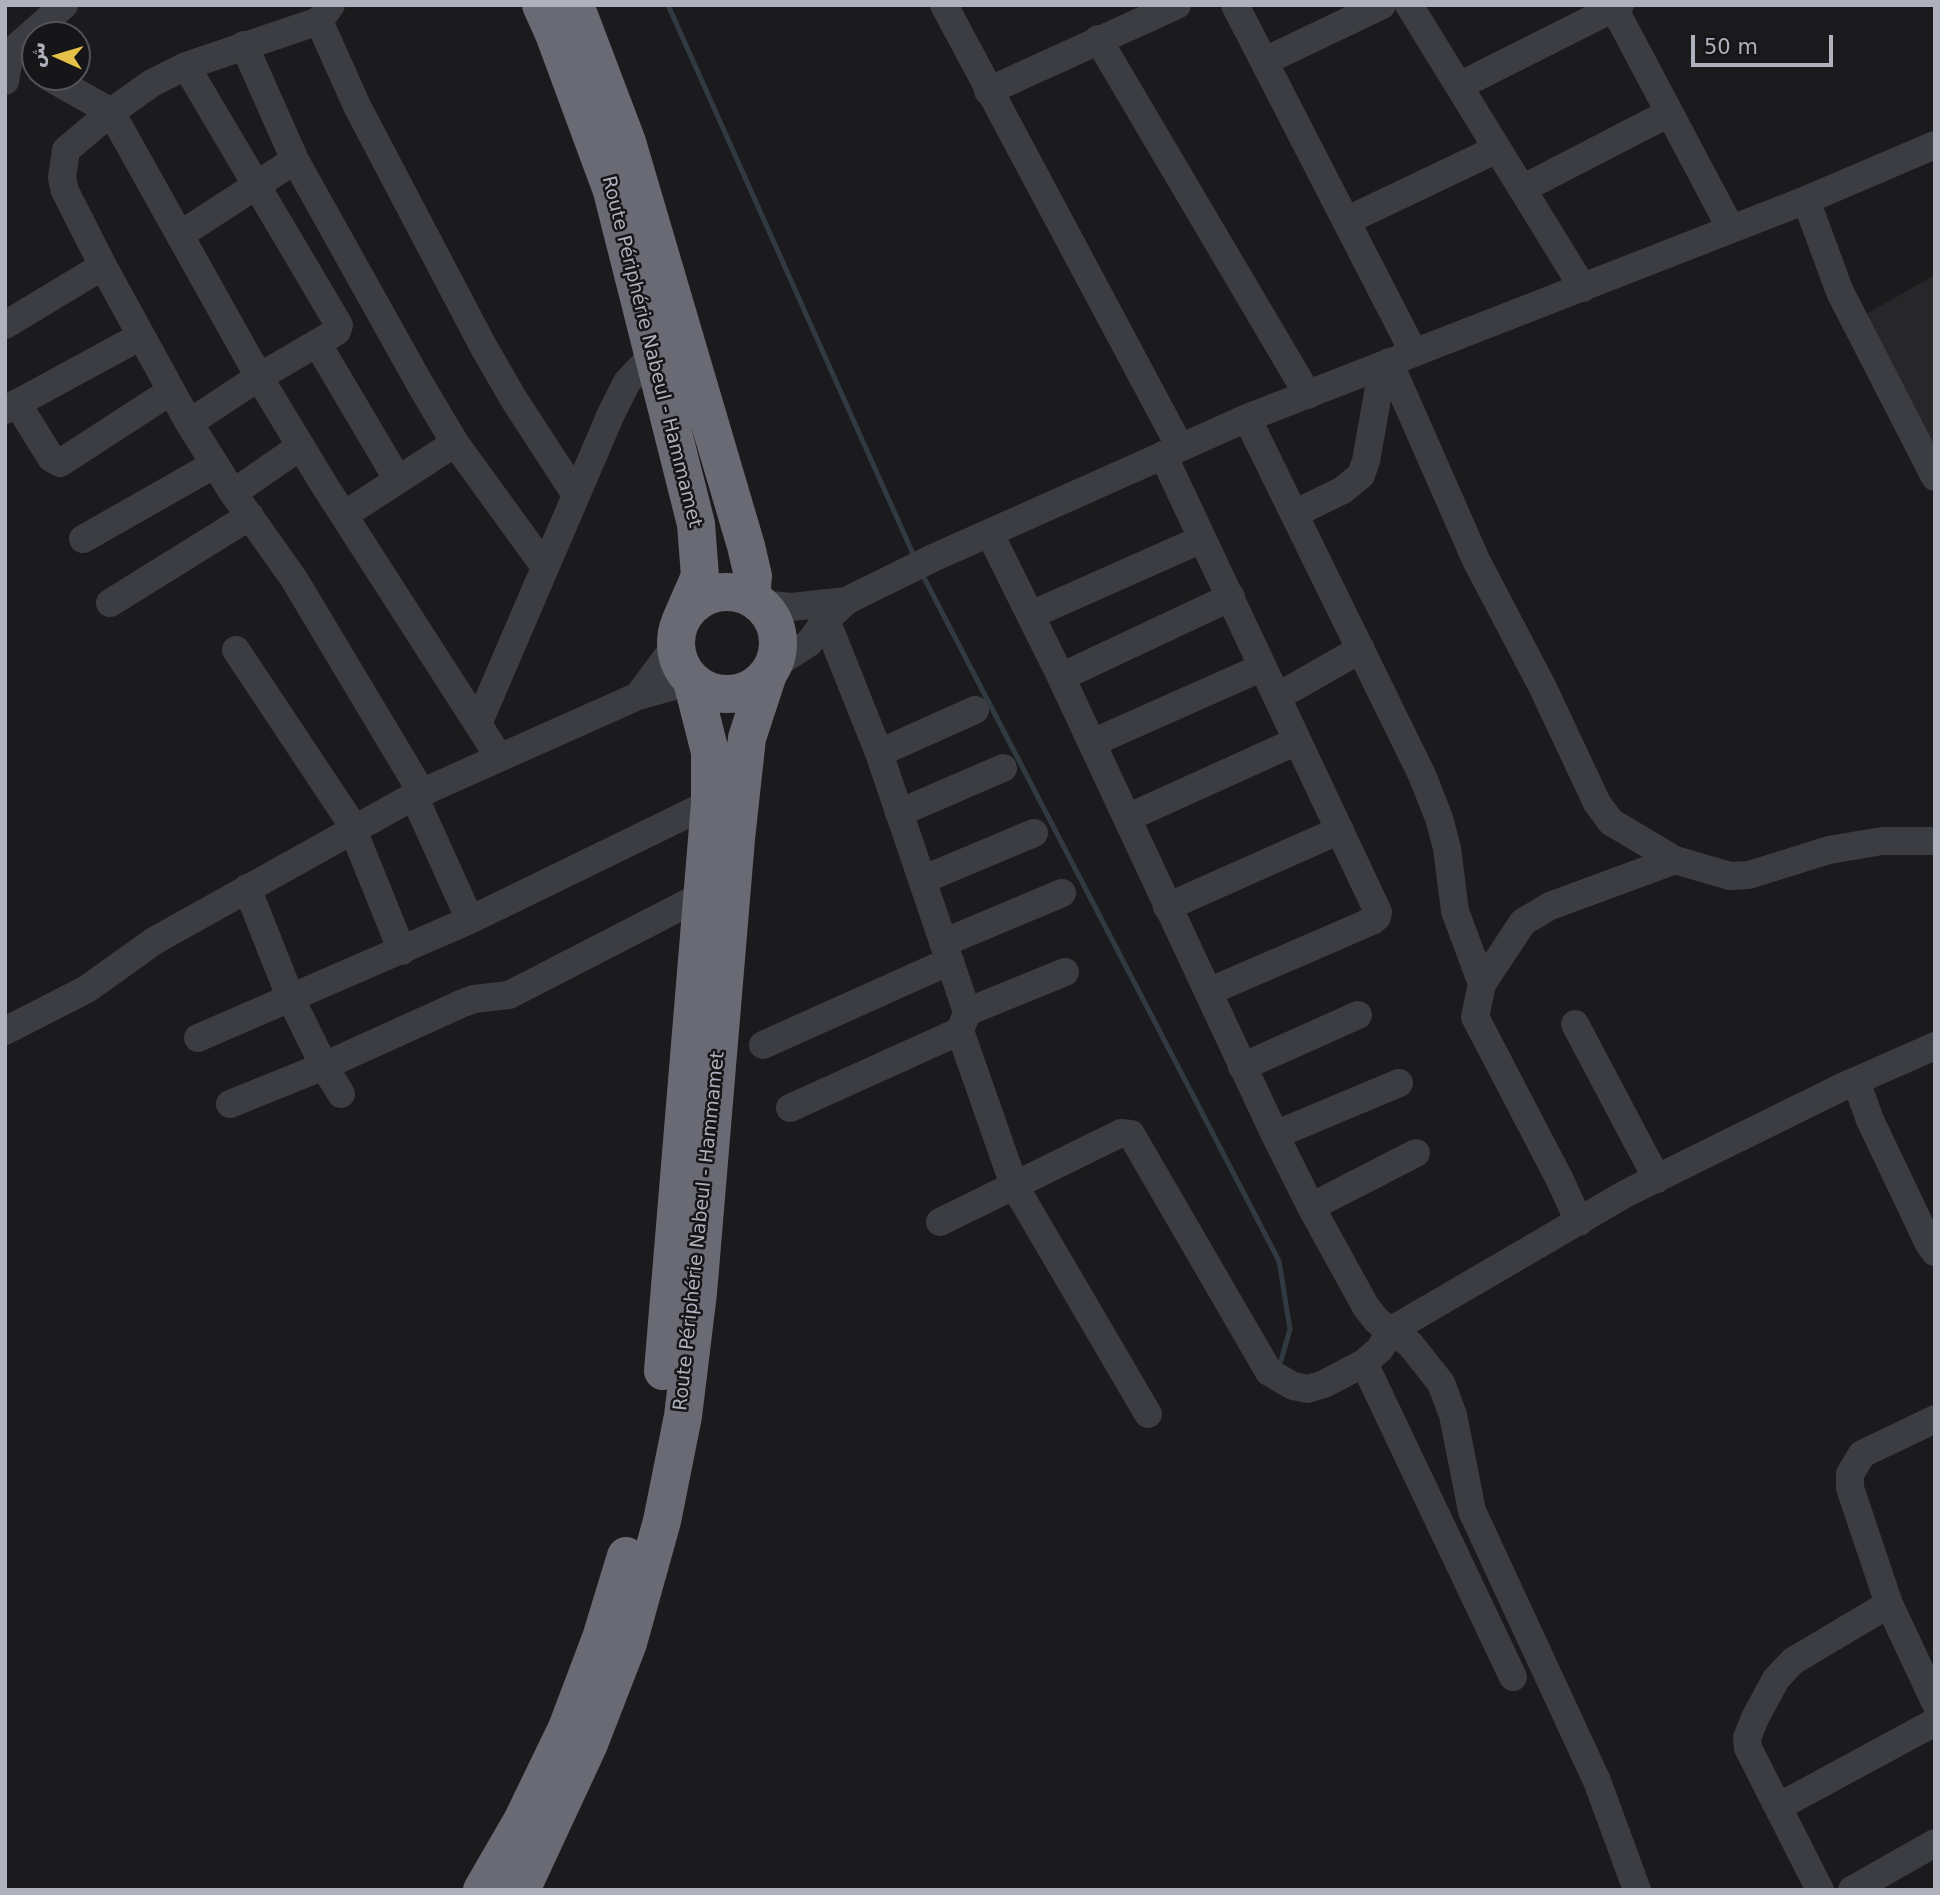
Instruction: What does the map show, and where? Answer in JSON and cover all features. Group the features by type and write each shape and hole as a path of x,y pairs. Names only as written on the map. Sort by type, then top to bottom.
{"highway":[{"name":"Route Périphérie Nabeul - Hammamet","path":"541,5 612,191 696,523 700,576 678,634"},
{"name":"Route Périphérie Nabeul - Hammamet","path":"575,5 628,142 746,547 753,576 755,601"},
{"path":"718,592 735,592 755,601 771,617 777,633 778,649 771,670 756,686 740,693 723,695 707,691 692,681 678,659 678,634 689,608 702,598 718,592"},
{"name":"Route Périphérie Nabeul - Hammamet","path":"522,1890 588,1746 628,1643 662,1521 683,1416 698,1293 747,738 771,670"},
{"name":"Route Périphérie Nabeul - Hammamet","path":"482,1890 522,1821 567,1728 601,1638 632,1536 659,1429 710,803 710,752 692,681"}],"street":[{"path":"5,81 8,50 64,5"},
{"path":"988,91 1177,5"},
{"path":"1235,5 1348,220 1395,360 1476,560 1543,688 1597,803 1611,822 1675,860 1730,876 1749,875 1829,850 1882,841 1933,840"},
{"path":"1265,61 1382,5"},
{"path":"1409,5 1583,288"},
{"path":"949,7 988,91 1172,451 1202,539 1376,906 1377,917 1208,992"},
{"path":"1459,86 1617,7 1669,113 1731,229"},
{"path":"470,920 418,795 294,579 233,493 189,424 103,266 65,191 62,178 66,150 111,112 152,83 186,66 325,13 356,106 482,344 513,398 576,495"},
{"path":"1098,39 1308,394"},
{"path":"244,45 295,160 455,443 545,567"},
{"path":"186,66 339,325 337,331 259,377 189,424"},
{"path":"74,91 111,112 259,377 499,757"},
{"path":"1522,189 1669,113"},
{"path":"771,670 808,643 836,611 905,570 1247,418 1806,200 1935,145"},
{"path":"1348,220 1497,149"},
{"path":"180,235 295,160"},
{"path":"1806,200 1840,292 1935,477"},
{"path":"5,325 103,266"},
{"path":"141,336 11,406 51,458 60,463 171,391"},
{"path":"317,343 398,480"},
{"path":"478,724 627,382 655,353"},
{"path":"1294,514 1343,490 1361,475 1395,360"},
{"path":"1247,418 1422,775 1439,818 1447,848 1455,911 1482,984"},
{"path":"344,515 455,443"},
{"path":"233,493 301,446"},
{"path":"83,540 215,464"},
{"path":"110,603 250,516"},
{"path":"990,534 1061,677 1242,1067 1311,1207 1366,1307 1377,1321 1415,1349 1441,1383 1453,1415 1472,1511 1597,1781 1637,1890"},
{"path":"1031,615 1202,539"},
{"path":"1061,677 1230,597"},
{"path":"755,601 836,611"},
{"path":"836,611 879,753 947,952 964,1022 1014,1185 1148,1414"},
{"path":"638,696 678,634"},
{"path":"1277,697 1361,649"},
{"path":"236,650 354,830 402,951"},
{"path":"1092,743 1263,667"},
{"path":"5,1031 86,989 154,941 418,795 638,696 692,681"},
{"path":"879,753 975,710"},
{"path":"1127,818 1297,741"},
{"path":"899,813 1003,768"},
{"path":"198,1038 470,920 710,803"},
{"path":"1167,907 1340,830"},
{"path":"922,880 1034,833"},
{"path":"1579,1222 1475,1017 1482,984 1523,922 1550,906 1675,860"},
{"path":"247,888 291,999 341,1094"},
{"path":"763,1045 1062,893"},
{"path":"230,1104 324,1066 463,1003 509,995 704,895"},
{"path":"790,1108 1065,972"},
{"path":"1242,1067 1358,1015"},
{"path":"1575,1024 1657,1180"},
{"path":"940,1222 1121,1133 1132,1134 1269,1372 1293,1386 1308,1389 1324,1384 1364,1363 1380,1349 1390,1331 1625,1194 1935,1046"},
{"path":"1857,1081 1870,1120 1935,1252"},
{"path":"1275,1135 1399,1083"},
{"path":"1311,1207 1416,1153"},
{"path":"1364,1363 1513,1677"},
{"path":"1935,1419 1862,1454 1850,1474 1850,1488 1889,1604 1923,1650 1935,1702"},
{"path":"1820,1890 1748,1748 1747,1738 1776,1679 1793,1661 1889,1604"},
{"path":"1778,1807 1935,1721"},
{"path":"1852,1890 1935,1843"}],"shaded area":[{"path":"1935,275 1935,489 1845,326"}],"waterway":[{"path":"668,5 914,556"},
{"path":"921,572 1279,1261 1290,1329 1281,1361"}]}
